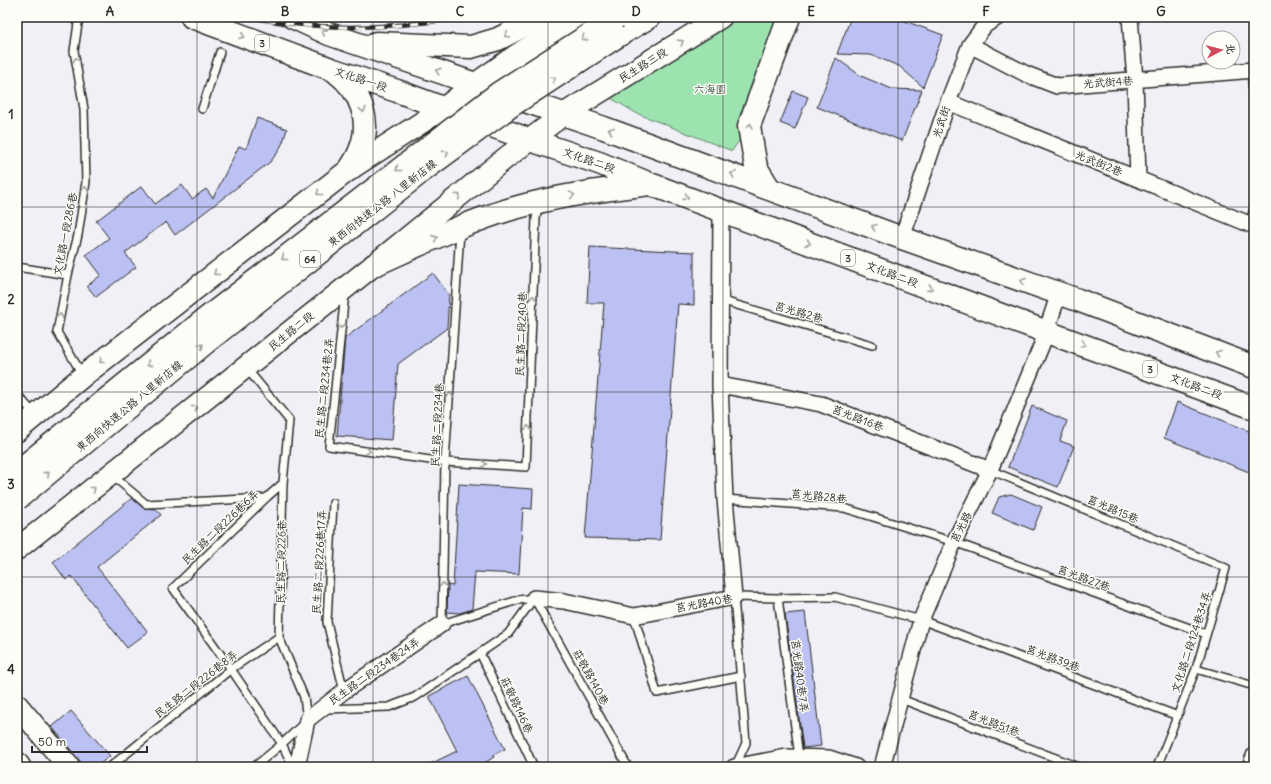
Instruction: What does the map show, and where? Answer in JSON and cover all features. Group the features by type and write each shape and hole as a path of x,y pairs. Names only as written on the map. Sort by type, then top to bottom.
{"main road":[{"name":"文化路一段","path":"192,17 331,69 444,108 530,140"},
{"path":"292,17 329,34 564,114 902,238 1059,293 1254,367"},
{"path":"357,43 415,44 471,48 498,39 541,17"},
{"path":"17,430 83,376 350,169 444,108 474,84 576,17"},
{"name":"東西向快速公路 八里新店線","path":"17,472 203,321 499,93 617,17"},
{"name":"東西向快速公路 八里新店線","path":"17,499 210,339 421,172 512,105 649,17"},
{"name":"民生路三段","path":"564,114 721,17"},
{"path":"769,188 756,167 749,126 789,17"},
{"path":"331,69 347,81 361,102 364,115 364,134 360,152 350,169"},
{"name":"民生路二段","path":"21,543 246,368 507,157 564,114"},
{"name":"文化路二段","path":"530,140 598,163 650,184 1046,332 1254,408"},
{"path":"374,265 460,227 510,209 589,192 650,184"},
{"path":"17,705 69,767"},
{"path":"17,763 20,767"}],"street":[{"name":"光武街","path":"902,238 948,102 970,45 985,25 998,17"},
{"path":"1130,17 1135,80 1138,179"},
{"name":"光武街4巷","path":"970,45 1026,74 1058,86 1252,70"},
{"name":"光武街2巷","path":"948,102 1252,225"},
{"path":"721,210 720,385 725,499 734,597"},
{"name":"莒光路","path":"882,767 920,620 954,542 990,470 1046,332 1059,293"},
{"name":"莒光路16巷","path":"720,385 821,404 990,470"},
{"name":"莒光路40巷","path":"534,598 564,601 634,616 734,597"},
{"name":"民生路二段234巷24弄","path":"307,720 344,691 442,624"},
{"name":"民生路二段226巷","path":"298,767 307,720"},
{"path":"735,767 786,756 829,758 856,767"},
{"path":"1250,767 1254,756"}],"lane":[{"name":"文化路一段286巷","path":"79,17 74,51 84,109 86,182 78,235 56,332 83,376"},
{"path":"202,109 220,52"},
{"path":"1252,70 1254,100"},
{"name":"民生路二段240巷","path":"445,462 526,467 536,218 539,202"},
{"name":"光武街2巷","path":"1252,225 1254,209"},
{"name":"民生路二段234巷","path":"442,624 445,462 460,227"},
{"path":"17,267 68,275"},
{"name":"民生路二段234巷2弄","path":"345,287 329,446 445,462"},
{"name":"莒光路2巷","path":"720,300 872,345"},
{"name":"民生路二段226巷","path":"246,368 289,420 283,483 279,638 304,697 307,720"},
{"path":"17,394 35,416"},
{"name":"莒光路15巷","path":"990,470 1226,568"},
{"path":"111,474 146,504 266,498"},
{"name":"民生路二段226巷6弄","path":"231,669 173,588 283,483"},
{"name":"莒光路28巷","path":"725,499 844,508 954,542"},
{"name":"民生路二段226巷17弄","path":"333,503 327,622 344,691"},
{"name":"莒光路27巷","path":"954,542 1206,634"},
{"name":"文化路二段124巷34弄","path":"1157,767 1196,669 1226,568"},
{"path":"734,597 746,743 735,767"},
{"name":"莒光路40巷","path":"734,597 835,597 920,620"},
{"path":"442,624 518,600 534,598"},
{"path":"318,710 390,707 416,697 508,634 534,598"},
{"name":"莊敬路140巷","path":"534,598 628,767"},
{"name":"莒光路40巷7弄","path":"778,598 799,757"},
{"path":"634,616 657,693 741,676"},
{"name":"莒光路39巷","path":"920,620 1178,716"},
{"name":"民生路二段226巷8弄","path":"110,767 231,669 279,638"},
{"name":"莊敬路146巷","path":"480,653 534,767"},
{"path":"231,669 282,744 293,767"},
{"path":"1196,669 1254,686"},
{"name":"莒光路51巷","path":"900,699 1079,767"},
{"path":"254,767 282,744 307,720"}],"green space":[{"name":"六海園","path":"725,17 789,17 749,126 732,151 636,113 609,97"}],"building":[{"path":"851,17 894,17 943,35 923,87 899,66 871,55 837,54"},
{"path":"836,58 861,76 892,89 922,90 902,141 817,107"},
{"path":"793,91 808,97 795,129 780,123"},
{"path":"257,118 287,129 278,152 270,162 175,235 166,222 125,253 136,267 96,297 87,286 101,275 86,255 109,238 96,221 142,186 155,204 182,185 192,199 206,189 213,198 239,146 246,149"},
{"path":"590,247 694,252 694,305 678,304 660,540 585,538 604,303 587,303"},
{"path":"433,273 449,295 447,328 398,364 392,440 337,436 345,338"},
{"path":"1177,402 1254,433 1254,474 1164,438"},
{"path":"1032,406 1067,421 1060,441 1074,446 1058,487 1008,467"},
{"path":"459,484 533,489 532,509 523,508 519,574 475,572 472,609 460,613 447,612 448,585 453,586"},
{"path":"1011,494 1042,507 1033,530 992,513 999,497"},
{"path":"132,498 143,508 156,509 161,515 97,567 148,632 127,648 71,576 66,580 53,562"},
{"path":"805,612 821,746 803,748 785,614"},
{"path":"468,676 505,749 493,755 494,757 486,762 489,767 424,767 457,751 429,696"},
{"path":"71,711 110,756 96,767 85,767 52,727"}],"railway":[{"path":"249,17 276,22 330,27 410,24 464,17"}]}
